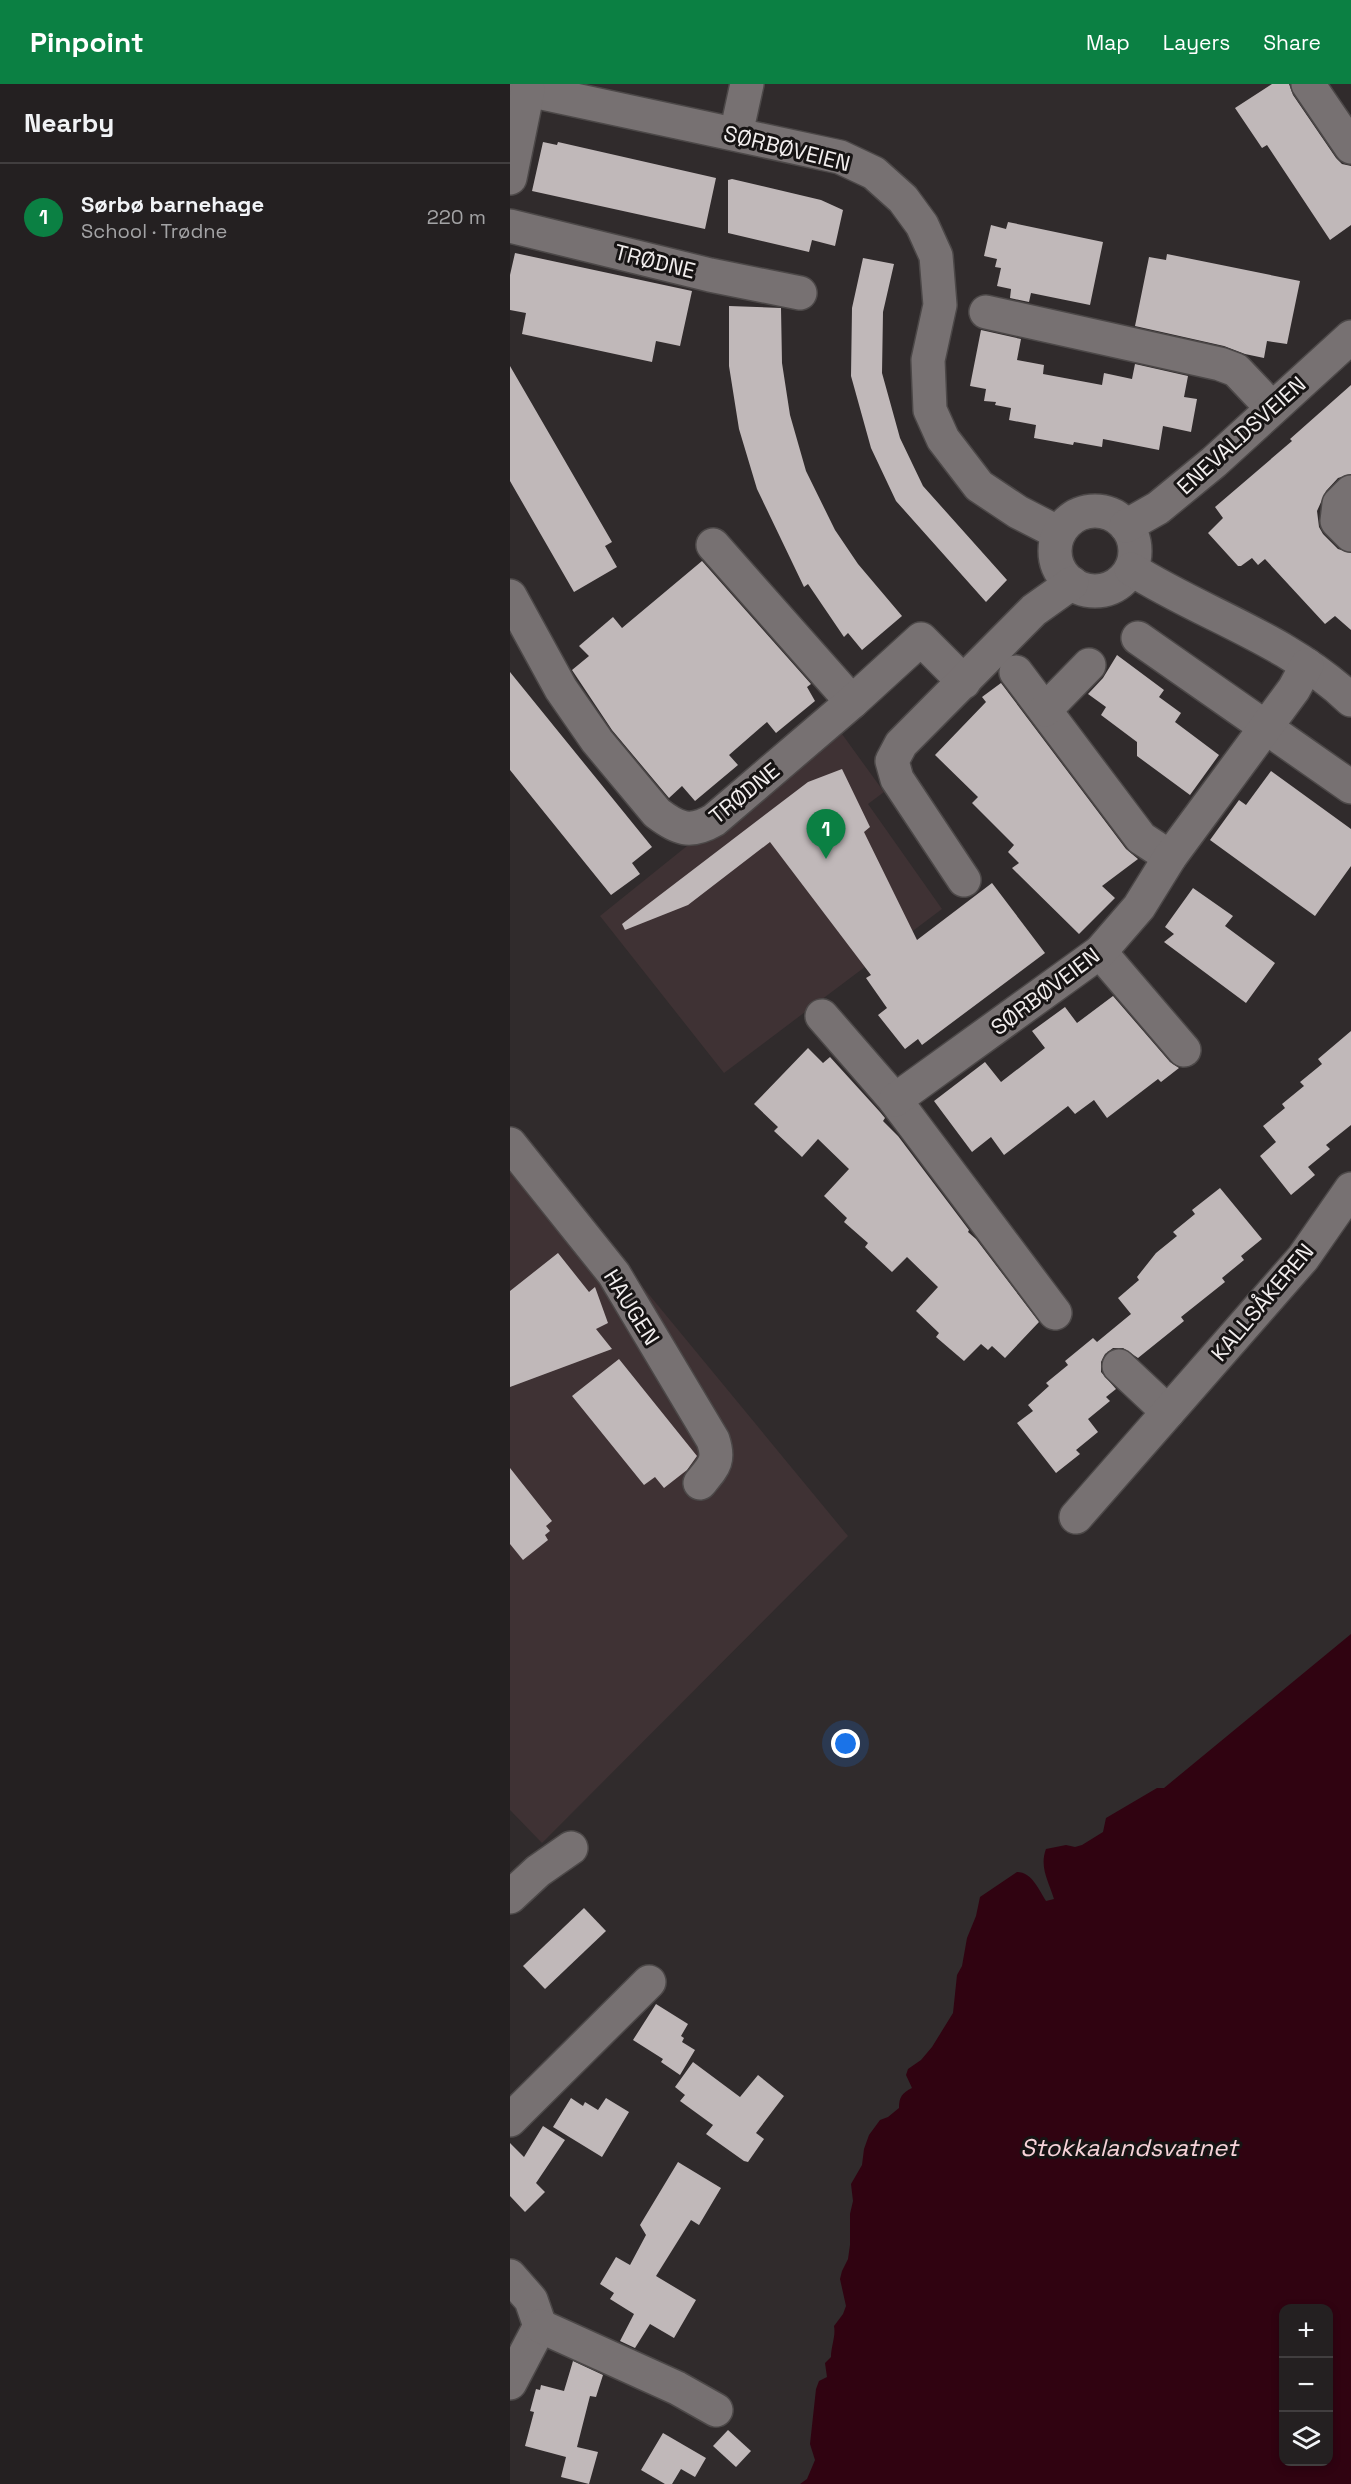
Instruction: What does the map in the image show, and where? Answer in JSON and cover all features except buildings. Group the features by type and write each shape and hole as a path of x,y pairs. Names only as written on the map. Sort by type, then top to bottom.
{"street":[{"path":"736,134 747,84"},
{"path":"1308,84 1351,147"},
{"path":"510,178 519,88"},
{"name":"SØRBØVEIEN","path":"519,88 840,157 874,173 903,199 922,225 936,255 940,305 928,360 930,410 943,439 980,486 1018,512 1059,533"},
{"name":"TRØDNE","path":"510,226 710,275 800,293"},
{"path":"986,312 1220,364 1236,370 1272,408"},
{"name":"ENEVALDSVEIEN","path":"1126,526 1158,508 1214,462 1351,337"},
{"path":"1351,492 1339,504 1337,520 1351,535"},
{"path":"1092,511 1106,513 1118,518 1126,526 1135,547 1131,569 1123,580 1098,591 1084,589 1072,583 1058,566 1056,543 1059,533 1079,514 1092,511"},
{"path":"713,545 852,702"},
{"path":"1131,569 1167,592 1273,642 1307,665 1351,700"},
{"path":"964,880 897,779 892,761 901,744 1034,610 1072,583"},
{"name":"TRØDNE","path":"510,596 561,689 597,741 657,813 683,828 699,829 714,820 852,702 921,639 964,682"},
{"path":"1138,638 1351,787"},
{"path":"1045,710 1089,665"},
{"name":"SØRBØVEIEN","path":"895,1100 1100,952 1139,907 1170,857 1267,727 1294,689 1307,665"},
{"path":"1016,672 1141,838 1170,857"},
{"path":"1100,952 1184,1050"},
{"path":"822,1016 895,1100 1056,1314"},
{"name":"HAUGEN","path":"510,1144 614,1274 713,1440 718,1453 716,1460 700,1483"},
{"name":"KALLSÅKEREN","path":"1076,1517 1303,1258 1351,1189"},
{"path":"1119,1366 1168,1412"},
{"path":"510,1897 538,1871 571,1848"},
{"path":"510,2120 649,1982"},
{"path":"510,2276 531,2300 540,2326 677,2388 716,2410"},
{"path":"510,2383 540,2326"}],"shaded area":[{"path":"842,734 884,792 868,804 942,909 724,1073 600,916 774,776 810,760"},
{"path":"510,1126 848,1536 542,1843 510,1810"}],"water":[{"name":"Stokkalandsvatnet","path":"1351,1634 1351,2484 800,2484 807,2479 815,2460 810,2444 816,2389 819,2381 827,2377 825,2363 831,2357 834,2326 846,2306 840,2279 848,2259 850,2245 850,2214 853,2201 851,2184 862,2165 869,2135 880,2120 899,2108 902,2096 912,2088 906,2075 908,2069 921,2060 932,2047 953,2013 957,1975 962,1966 967,1938 976,1916 980,1897 1017,1872 1031,1878 1046,1901 1054,1899 1044,1868 1046,1849 1082,1845 1103,1832 1106,1818 1157,1788 1164,1788"}],"place":[{"name":"Sørbø barnehage","path":"826,859"}]}
